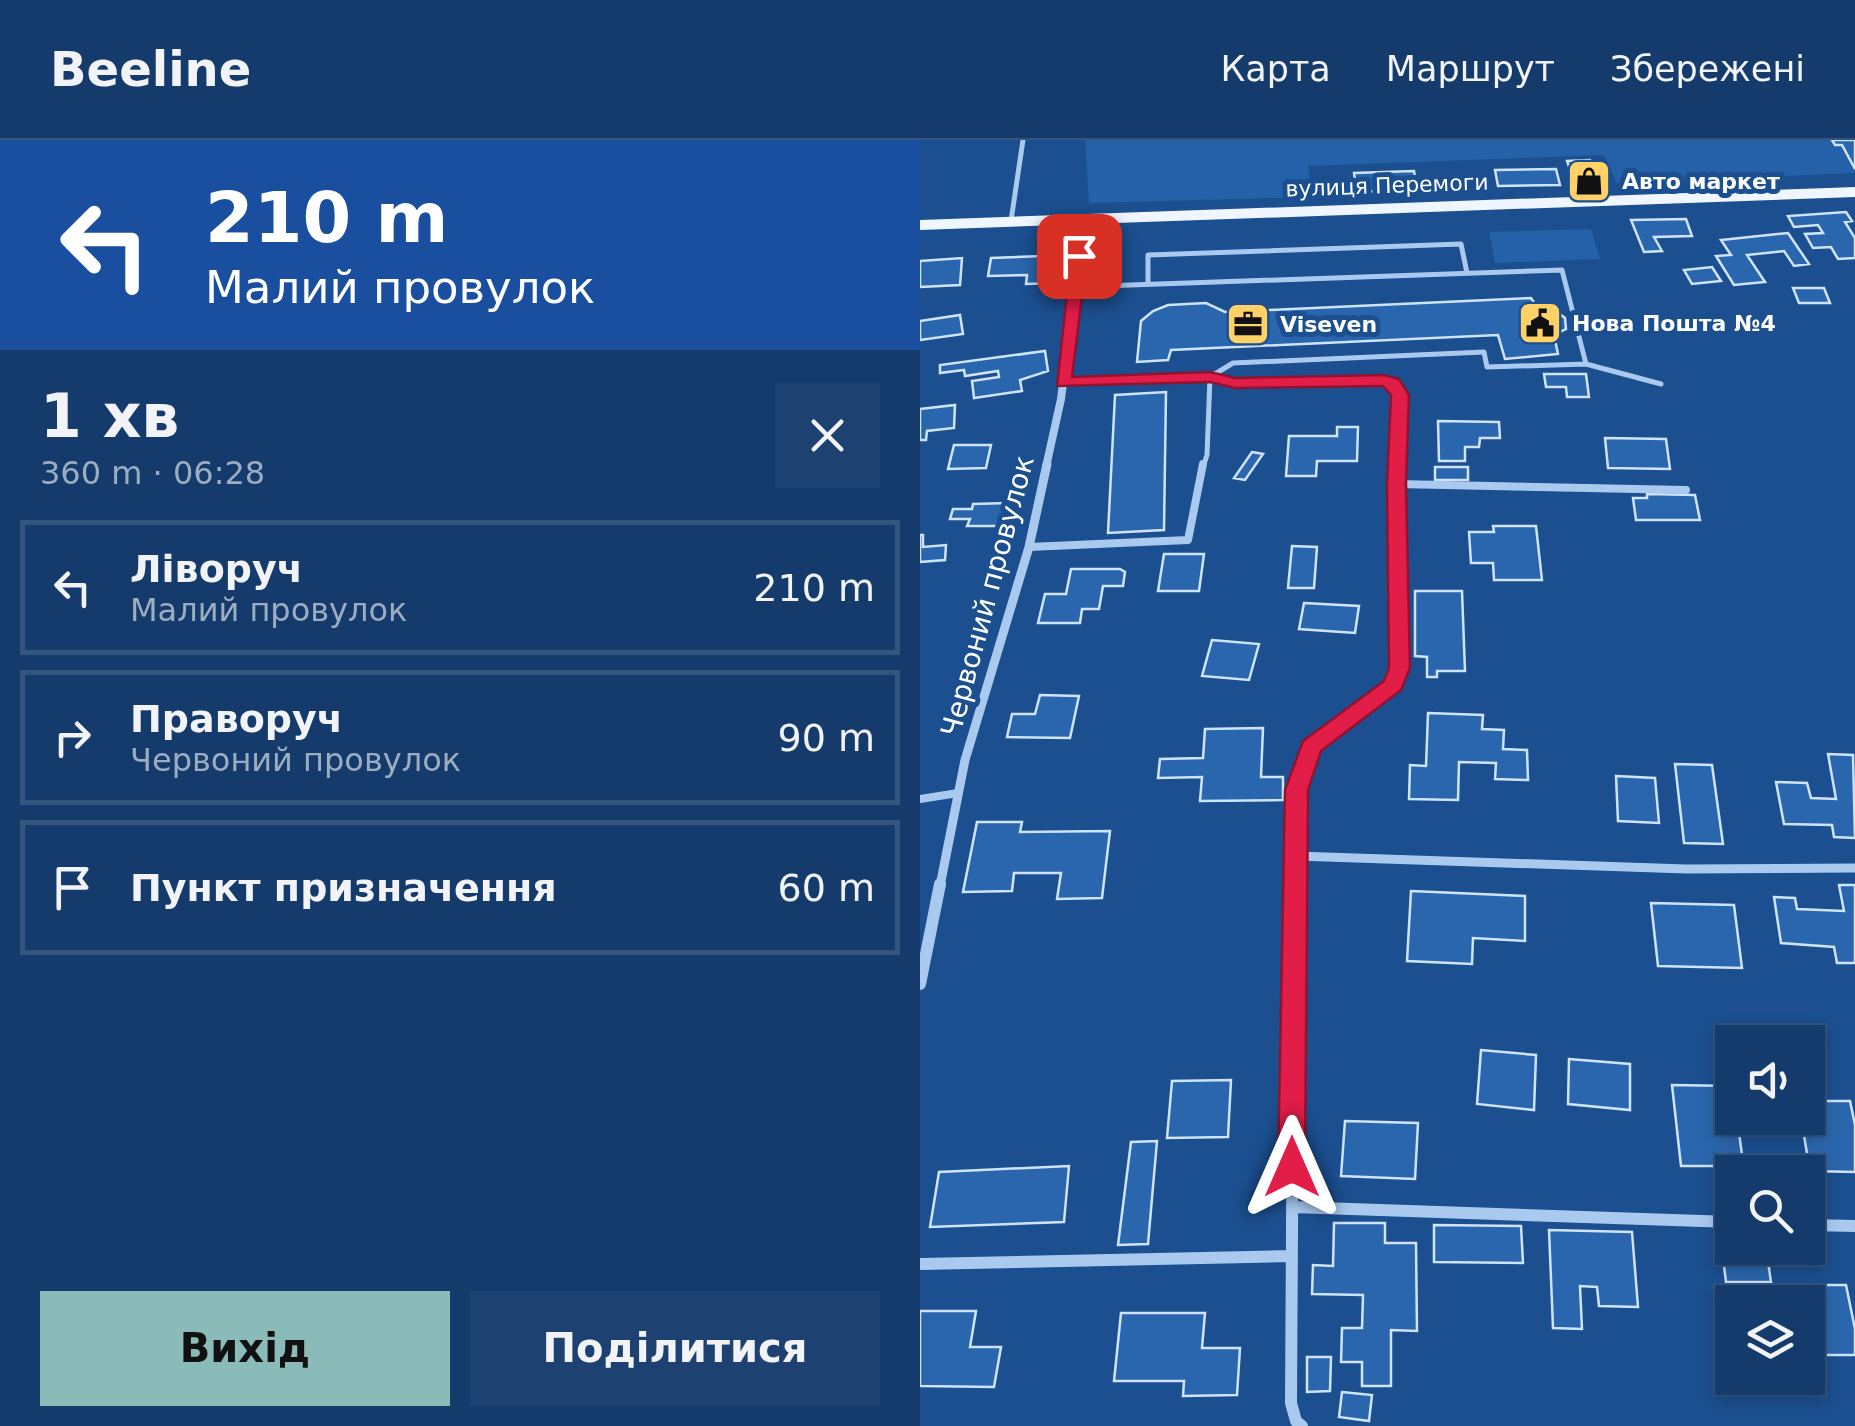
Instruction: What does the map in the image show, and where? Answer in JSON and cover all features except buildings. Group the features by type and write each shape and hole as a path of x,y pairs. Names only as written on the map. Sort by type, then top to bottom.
{"main road":[{"name":"вулиця Перемоги","path":"920,229 1855,196"},
{"name":"вулиця Перемоги","path":"920,229 1011,222 1084,222"}],"street":[{"name":"Червоний провулок","path":"920,984 958,793 1029,547 1063,382 1084,222"},
{"path":"1063,382 1210,377 1235,383 1393,383 1400,395 1396,484 1400,668 1394,685 1311,747 1296,790 1290,1256 1291,1403 1297,1424"},
{"path":"1296,856 1686,869 1855,868"},
{"path":"1292,1206 1715,1221"},
{"path":"1825,1225 1855,1226"},
{"path":"920,1264 1290,1256"}],"lane":[{"path":"1011,222 1023,140"},
{"path":"1148,284 1148,255 1461,244 1466,274"},
{"path":"1074,287 1562,270 1586,364"},
{"path":"1029,547 1188,540 1199,476 1207,456 1210,377 1234,363 1484,352 1488,367 1586,364 1661,384"},
{"path":"1396,484 1686,490"},
{"path":"920,799 958,793"}],"shaded area":[{"path":"1085,140 1855,140 1855,173 1617,183 1604,155 1308,166 1313,197 1089,203"},
{"path":"1591,229 1600,259 1495,263 1489,232"}],"place":[{"name":"Авто маркет","path":"1589,181"},
{"name":"Нова Пошта №4","path":"1540,323"},
{"name":"Viseven","path":"1248,324"}],"route":[{"path":"1079,256 1063,382 1210,377 1235,383 1384,380 1393,383 1400,395 1396,484 1400,668 1394,685 1339,722 1311,747 1296,790 1292,1167"}]}
